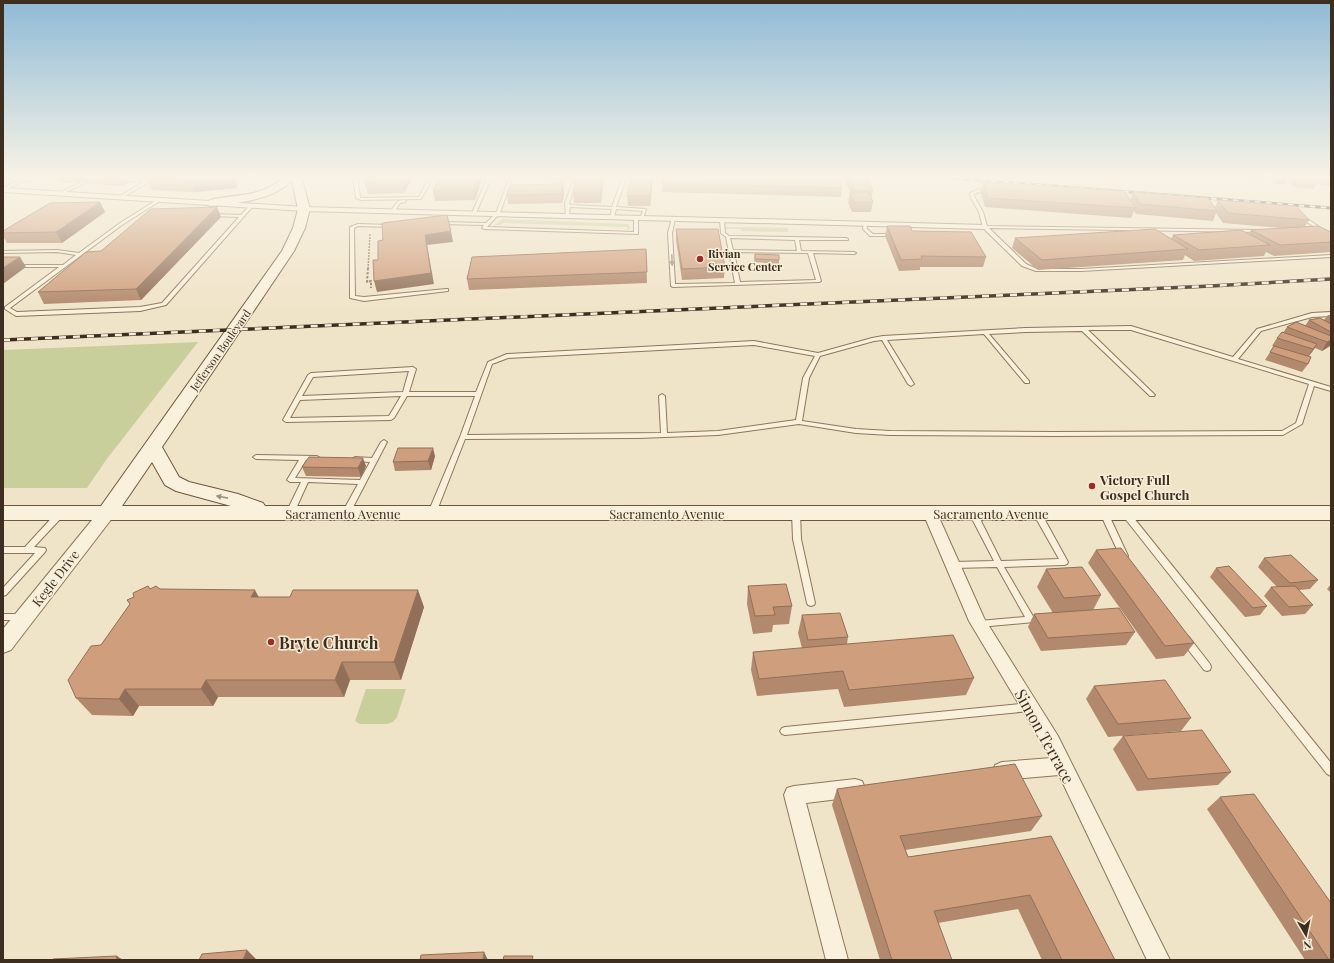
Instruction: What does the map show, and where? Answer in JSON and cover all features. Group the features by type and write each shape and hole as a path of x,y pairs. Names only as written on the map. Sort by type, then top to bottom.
{"main road":[{"name":"Jefferson Boulevard","path":"107,513 288,251 301,221"},
{"path":"153,446 172,481 183,487 281,513"},
{"name":"Sacramento Avenue","path":"3,513 1331,513"}],"street":[{"path":"756,221 945,228 985,227"},
{"name":"Kegle Drive","path":"3,644 107,513"},
{"name":"Simon Terrace","path":"930,513 979,624 1052,742 1159,960"},
{"path":"987,773 1064,766"},
{"path":"837,960 794,795 871,786"}],"lane":[{"path":"128,221 63,266 7,308 16,314 140,310 164,304 238,221"},
{"path":"489,221 484,228 636,233 638,221"},
{"path":"673,221 670,233 673,286 819,281 810,252"},
{"path":"722,221 723,233"},
{"path":"983,221 985,227 1024,265 1042,271 1331,256"},
{"path":"1309,221 1331,237"},
{"path":"436,223 450,222 486,224"},
{"path":"865,224 865,229 872,235 903,235"},
{"path":"393,226 358,225 352,227 352,297 364,299 446,290"},
{"path":"985,227 1267,231"},
{"path":"670,233 678,233"},
{"path":"715,233 723,233 728,237 846,239"},
{"path":"1318,233 1325,233"},
{"path":"728,237 738,284"},
{"path":"797,239 799,252"},
{"path":"3,252 57,251 80,254"},
{"path":"731,251 854,253"},
{"path":"3,266 63,266"},
{"path":"1235,359 1259,330 1312,315 1331,314"},
{"path":"432,513 463,437 490,363 507,356 754,343 818,356 874,339 883,338 985,332 1131,328 1331,389"},
{"path":"1083,329 1152,395"},
{"path":"985,332 1028,382"},
{"path":"883,338 911,384"},
{"path":"799,422 806,378 818,356"},
{"path":"413,370 405,394 390,418 286,420 311,374 413,370"},
{"path":"463,437 718,433 799,422 856,431 890,433 1283,434 1299,424 1312,383"},
{"path":"298,398 405,394 479,394"},
{"path":"662,396 664,435"},
{"path":"346,513 384,442"},
{"path":"256,457 325,459"},
{"path":"304,458 290,480 321,478 363,482"},
{"path":"350,462 374,460"},
{"path":"281,513 306,480"},
{"path":"27,550 61,513"},
{"path":"796,513 797,539 811,603"},
{"path":"973,513 999,564 1031,620 979,624"},
{"path":"953,565 1064,562 1037,513"},
{"path":"1104,513 1128,561"},
{"path":"1126,514 1331,771"},
{"path":"3,550 42,550 3,594"},
{"path":"3,617 24,617"},
{"path":"1180,631 1207,667"},
{"path":"785,731 1030,707"}],"path":[{"path":"370,231 367,282 371,281 371,289"}],"green space":[{"path":"500,221 552,221 629,224 630,229 627,230 627,227 503,223 501,225 495,225"},
{"path":"726,227 788,228 788,232 741,231 741,229 726,229"},
{"path":"198,342 106,460 87,488 3,488 3,350"},
{"path":"366,689 406,689 397,717 393,722 387,724 360,724 355,721"}],"building":[{"path":"20,221 72,221 56,232 3,233 3,231"},
{"path":"137,221 203,221 136,289 38,292 86,252 101,251"},
{"path":"399,221 448,221 451,231 425,235 431,273 374,281 373,260 378,260 378,241 383,240 382,223"},
{"path":"887,226 910,226 912,231 971,232 986,257 921,256 922,259 901,260"},
{"path":"1318,226 1331,232 1331,242 1280,245 1251,230"},
{"name":"Rivian Service Center","path":"676,229 718,229 725,267 682,269"},
{"path":"1155,229 1188,249 1042,260 1015,238"},
{"path":"1241,230 1270,245 1199,250 1173,235"},
{"path":"646,249 647,272 467,279 472,257"},
{"path":"755,254 779,255 779,260 755,259"},
{"path":"3,257 20,257 3,268"},
{"path":"1320,318 1331,324 1331,332 1309,320"},
{"path":"1296,322 1331,336 1331,340 1327,342 1287,327"},
{"path":"1282,332 1317,344 1313,349 1277,338"},
{"path":"1274,346 1311,357 1308,364 1270,352"},
{"path":"398,448 433,448 428,461 393,462"},
{"path":"309,457 363,458 358,468 302,467"},
{"path":"1121,548 1194,643 1165,646 1096,550"},
{"path":"1291,555 1318,580 1290,583 1264,558"},
{"path":"1229,566 1267,606 1253,608 1216,568"},
{"path":"1082,567 1101,595 1064,598 1046,569"},
{"path":"786,584 792,606 773,607 775,615 755,616 748,586"},
{"name":"Bryte Church","path":"148,586 150,589 156,586 160,589 255,590 251,597 290,597 293,590 418,590 394,662 342,662 335,680 206,680 201,689 125,689 119,699 76,698 68,680 91,646 101,645 130,604 127,600 134,597 133,593"},
{"path":"1295,586 1313,605 1289,607 1271,587"},
{"path":"1119,608 1135,632 1048,638 1034,614"},
{"path":"840,613 848,637 808,640 802,615"},
{"path":"953,635 974,678 849,690 843,671 759,679 753,652"},
{"path":"1165,680 1191,718 1118,724 1094,686"},
{"path":"1202,730 1231,772 1148,779 1123,736"},
{"path":"1015,764 1042,816 900,836 908,857 1051,836 1115,960 1062,960 1030,895 934,911 952,960 892,960 837,789"},
{"path":"1254,794 1331,903 1331,960 1329,960 1220,797"},
{"path":"247,950 243,960 199,960 202,954"},
{"path":"484,952 483,960 420,960 421,955"},
{"path":"117,956 116,960 52,960 53,959"},
{"path":"504,956 533,956 532,960 503,960"}],"railway":[{"path":"3,340 1211,286 1331,279"}],"place":[{"name":"Rivian Service Center","path":"700,259"},
{"name":"Victory Full Gospel Church","path":"1092,486"},
{"name":"Bryte Church","path":"271,642"}]}
